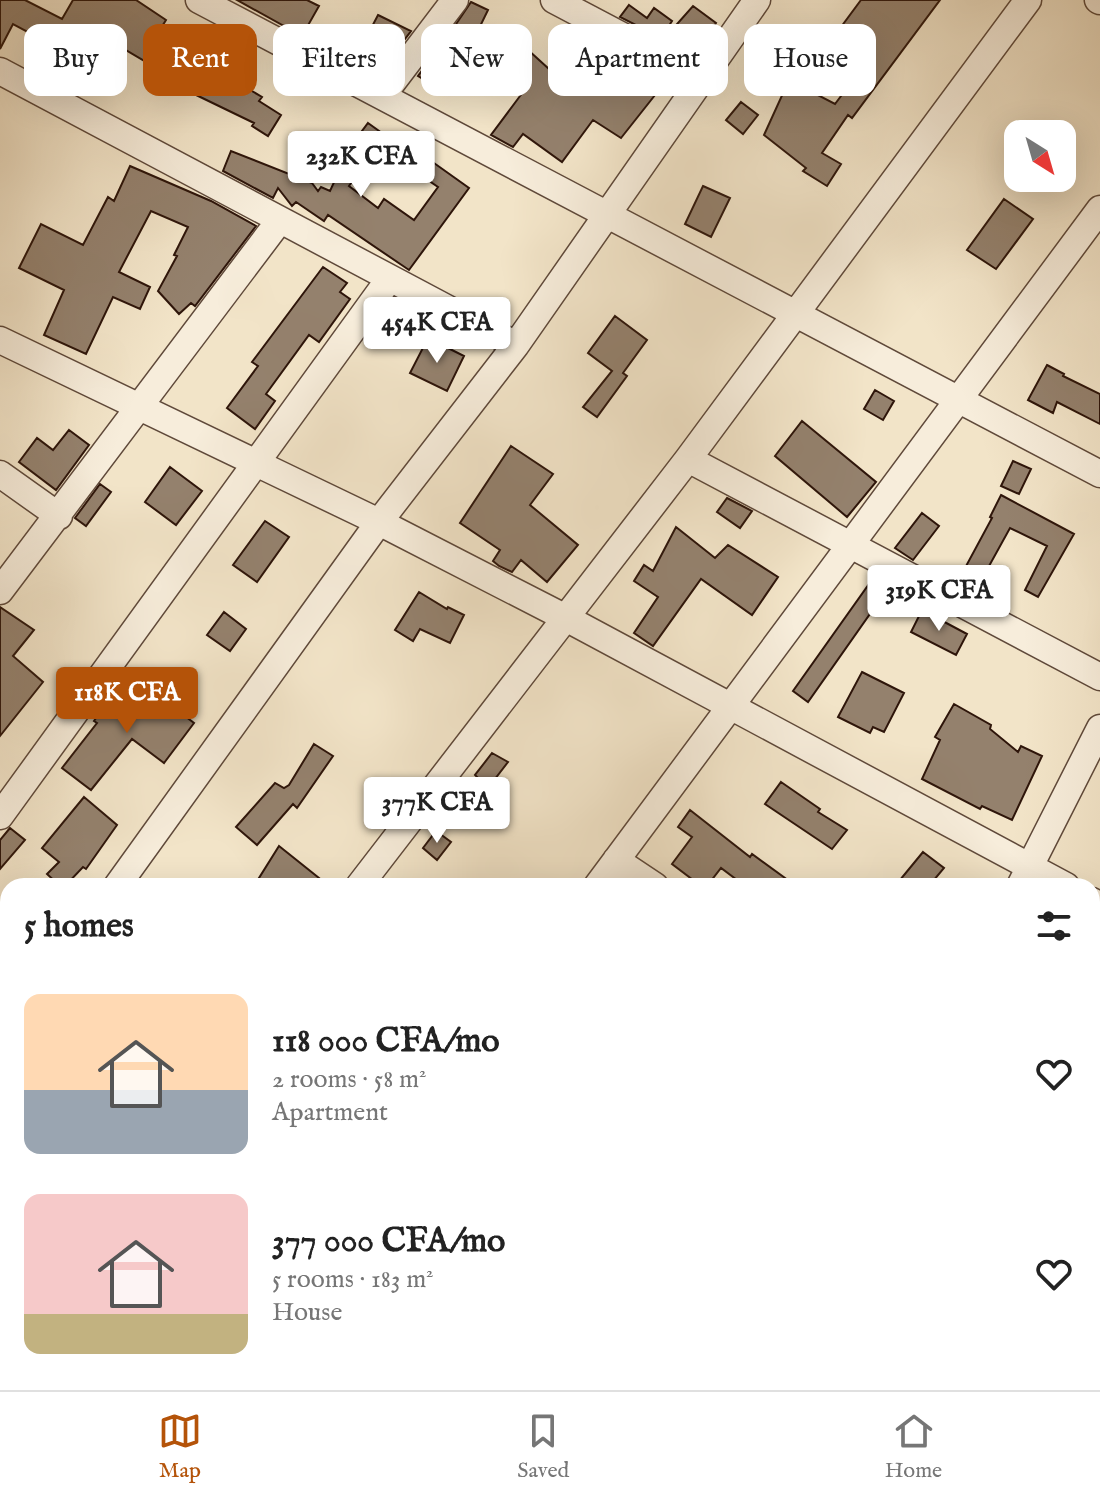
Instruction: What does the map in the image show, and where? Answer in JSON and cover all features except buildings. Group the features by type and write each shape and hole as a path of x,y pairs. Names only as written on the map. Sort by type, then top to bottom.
{"street":[{"path":"199,0 273,39"},
{"path":"405,66 455,0"},
{"path":"554,0 600,24"},
{"path":"728,41 757,0"},
{"path":"365,878 797,315 1028,0"},
{"path":"0,71 516,345"},
{"path":"382,96 1100,474"},
{"path":"123,878 379,522 516,345 689,96"},
{"path":"603,878 1100,209"},
{"path":"0,591 280,220"},
{"path":"2,807 390,278"},
{"path":"0,340 379,522 564,617 732,706 1026,876 1100,728"},
{"path":"688,459 1100,677"},
{"path":"0,474 59,516"},
{"path":"616,860 643,878"}]}
